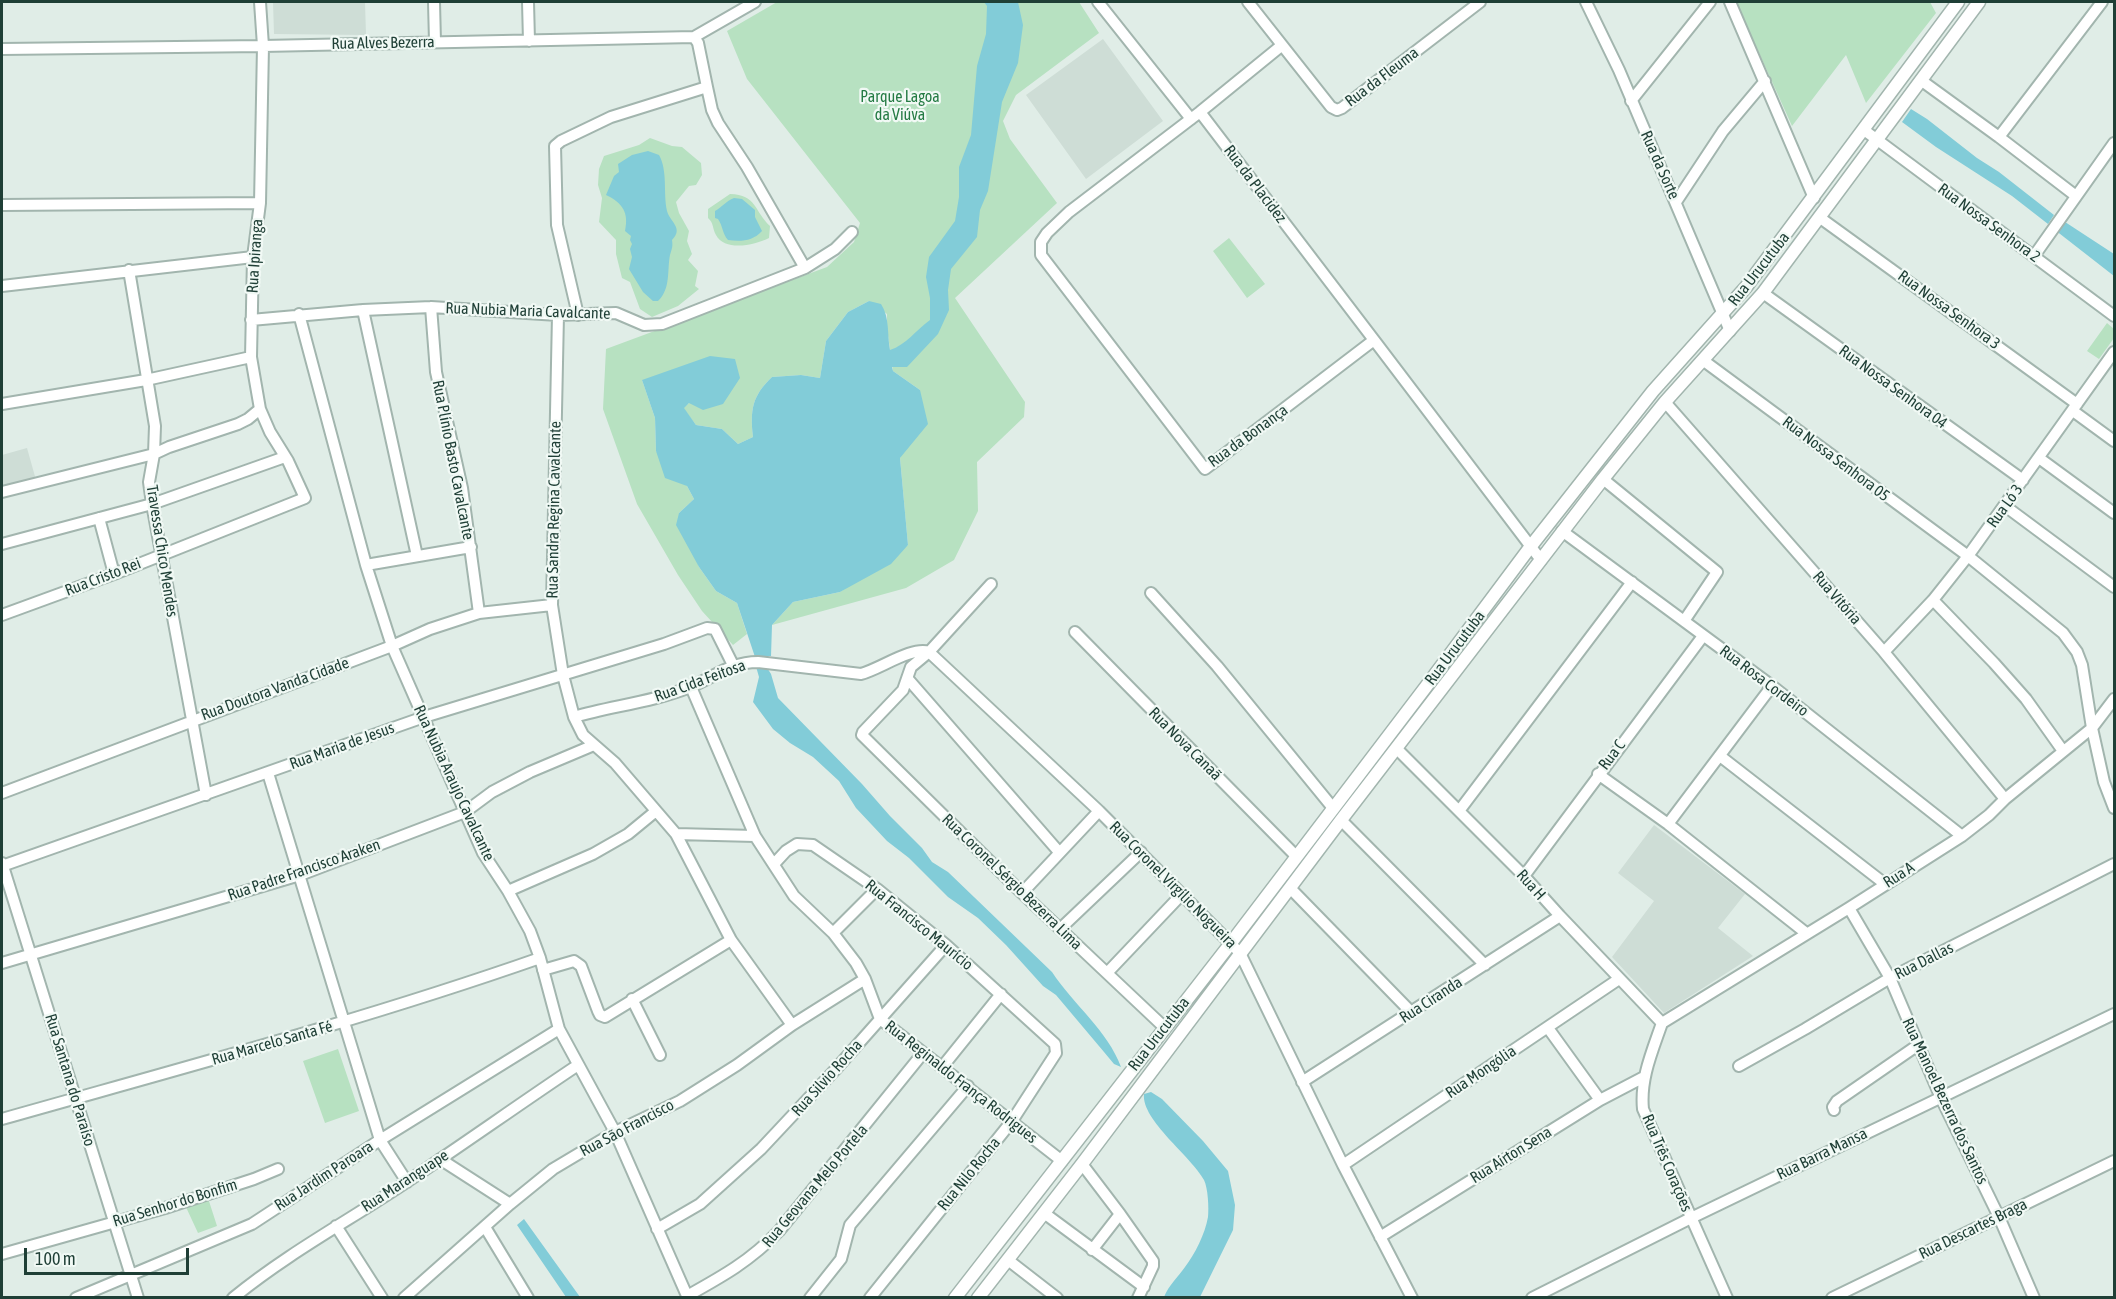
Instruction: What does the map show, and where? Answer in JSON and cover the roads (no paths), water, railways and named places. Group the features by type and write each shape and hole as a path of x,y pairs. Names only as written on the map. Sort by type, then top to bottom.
{"street":[{"name":"Rua Ipiranga","path":"260,2 263,46 260,203 252,257 251,357 260,409 305,498"},
{"path":"434,2 435,42"},
{"path":"528,2 529,41"},
{"name":"Rua Alves Bezerra","path":"2,49 694,37 755,2"},
{"path":"1098,2 1191,119"},
{"name":"Rua da Fleuma","path":"1248,2 1331,108 1337,110 1480,2"},
{"path":"1631,101 1710,2"},
{"path":"1730,2 1814,198"},
{"name":"Rua Urucutuba","path":"955,1298 1231,943 1531,546 1653,391 1686,352 1723,314 1814,198 1958,2"},
{"name":"Rua Urucutuba","path":"978,1298 1562,531 1665,402 1763,293 1979,2"},
{"path":"1999,137 2102,2"},
{"name":"Rua da Sorte","path":"1588,3 1730,330"},
{"path":"694,37 698,43 712,110 718,123 747,167 805,268"},
{"path":"1200,112 1281,46"},
{"path":"1676,202 1724,131 1765,81"},
{"path":"1922,81 2076,196"},
{"path":"578,315 557,225 555,146 611,117 706,87"},
{"name":"Rua da Bonança","path":"1200,112 1069,212 1047,233 1040,249 1041,255 1206,469 1374,340"},
{"name":"Rua da Placidez","path":"1200,112 1374,340"},
{"name":"Rua Nossa Senhora 2","path":"1864,130 2115,316"},
{"path":"2034,256 2115,143"},
{"path":"2,205 260,203"},
{"name":"Rua Nossa Senhora 3","path":"1819,217 2075,408 2115,441"},
{"name":"Rua Nubia Maria Cavalcante","path":"251,320 299,314 431,307 558,315 616,313 644,325 653,326 805,268 835,249 852,232"},
{"path":"2,286 252,257"},
{"name":"Travessa Chico Mendes","path":"129,270 155,426 154,454 149,482 152,504 206,795"},
{"name":"Rua Nossa Senhora 04","path":"1763,293 2023,480"},
{"name":"Rua Plínio Basto Cavalcante","path":"431,307 436,372 462,488 479,613"},
{"path":"363,310 417,556"},
{"name":"Rua Nubia Araujo Cavalcante","path":"299,314 366,565 392,646 483,853 508,891 530,931 540,958 559,1029 615,1132 687,1297"},
{"name":"Rua Sandra Regina Cavalcante","path":"558,315 552,605 563,675 574,717 583,735 615,763 676,834 731,940 792,1025"},
{"path":"1374,340 1541,560"},
{"name":"Rua Ló 3","path":"1884,652 1933,600 1968,556 2075,408 2110,366 2115,351"},
{"path":"2,404 146,380 251,357"},
{"name":"Rua Nossa Senhora 05","path":"1704,361 1968,556 2063,633 2071,642 2082,665 2092,728 2104,782 2115,808"},
{"name":"Rua Vitória","path":"1665,402 1884,652 2005,799"},
{"path":"2,492 154,454 248,420 260,409"},
{"path":"2,544 152,504 285,457"},
{"path":"2039,458 2115,513"},
{"path":"1603,479 1718,572 1684,621"},
{"name":"Rua Cristo Rei","path":"2,615 114,574 305,498"},
{"path":"2005,506 2115,587"},
{"path":"99,518 114,574"},
{"name":"Rua Rosa Cordeiro","path":"1562,531 1772,686 1962,836"},
{"path":"366,565 471,547"},
{"path":"1459,811 1632,582"},
{"path":"991,584 929,652 911,667 908,679 1059,852"},
{"path":"1151,593 1217,666 1333,808"},
{"path":"1933,600 2026,699 2063,751"},
{"name":"Rua Doutora Vanda Cidade","path":"2,793 392,646 420,633 479,613 552,605"},
{"name":"Rua Maria de Jesus","path":"2,865 424,717 664,644 710,627 715,629 733,665"},
{"name":"Rua Nova Canaã","path":"1074,632 1296,856"},
{"name":"Rua C","path":"1524,876 1703,636"},
{"name":"Rua Cida Feitosa","path":"574,717 605,708 653,699 691,687 733,665 744,662 861,674 918,650 929,652"},
{"name":"Rua Coronel Virgílio Nogueira","path":"929,652 1099,811 1240,953 1342,1165 1413,1298"},
{"path":"1442,666 1453,675"},
{"name":"Rua Coronel Sérgio Bezerra Lima","path":"908,679 903,690 862,734 1022,893 1164,1028"},
{"path":"1668,824 1772,686"},
{"name":"Rua Reginaldo França Rodrigues","path":"691,687 755,836 794,896 833,933 856,963 865,979 880,1019 1062,1161"},
{"path":"1425,688 1437,697"},
{"name":"Rua A","path":"1662,1023 1962,836 2092,728 2115,699"},
{"name":"Rua Padre Francisco Araken","path":"2,963 300,875 465,812 492,792 530,772 594,745"},
{"name":"Rua H","path":"1397,749 1524,876 1662,1023"},
{"path":"1720,756 1885,884"},
{"path":"268,773 380,1140 407,1182"},
{"path":"1598,774 1668,824 1806,933"},
{"path":"508,891 602,849 628,834 656,810"},
{"path":"1022,893 1099,811"},
{"path":"1341,820 1485,965"},
{"path":"676,834 755,836"},
{"name":"Rua Francisco Maurício","path":"774,864 786,851 797,844 813,845 877,889 946,945 1055,1044"},
{"path":"1060,929 1141,852"},
{"name":"Rua Dallas","path":"1738,1066 1890,978 2115,864"},
{"name":"Rua Santana do Paraíso","path":"2,865 138,1298"},
{"path":"833,933 877,889"},
{"path":"1291,889 1412,1013"},
{"path":"1107,973 1182,894"},
{"name":"Rua Manoel Bezerra dos Santos","path":"1849,908 1890,978 1941,1098 1999,1217 2034,1298"},
{"name":"Rua Ciranda","path":"1302,1082 1560,916"},
{"path":"543,970 574,960 577,962 581,966 600,1015 605,1017 731,940"},
{"name":"Rua Silvio Rocha","path":"657,1229 700,1204 761,1149 836,1070 946,945"},
{"name":"Rua Marcelo Santa Fé","path":"2,1119 343,1022 540,958"},
{"name":"Rua São Francisco","path":"404,1298 553,1169 615,1132 680,1101 865,979"},
{"name":"Rua Mongólia","path":"1342,1165 1619,979"},
{"path":"943,1066 1001,994"},
{"path":"632,999 660,1055"},
{"name":"Rua Barra Mansa","path":"1532,1298 1691,1218 2115,1014"},
{"name":"Rua Três Corações","path":"1662,1023 1644,1077 1643,1109 1727,1298"},
{"path":"1548,1028 1600,1100"},
{"name":"Rua Jardim Paroara","path":"76,1298 252,1224 380,1140 559,1029"},
{"name":"Rua Nilo Rocha","path":"870,1298 1012,1121 1056,1053 1055,1044"},
{"path":"1834,1110 1834,1104 1837,1101 1918,1045"},
{"name":"Rua Geovana Melo Portela","path":"687,1297 743,1265 762,1250 923,1053"},
{"name":"Rua Maranguape","path":"233,1298 336,1226 407,1182 578,1065"},
{"name":"Rua Aírton Sena","path":"1380,1237 1600,1100 1644,1077"},
{"path":"810,1298 841,1259 850,1225 968,1086"},
{"path":"440,1159 510,1204"},
{"name":"Rua Descartes Braga","path":"1832,1298 2115,1161"},
{"path":"1044,1213 1141,1292 1153,1266 1153,1261 1082,1164"},
{"name":"Rua Senhor do Bonfim","path":"2,1254 232,1186 278,1169"},
{"path":"1092,1251 1120,1214"},
{"path":"336,1226 382,1298"},
{"path":"485,1227 528,1298"},
{"path":"1008,1260 1057,1298"}],"water":[{"path":"984,2 1018,2 1023,25 1018,63 1002,102 988,191 980,210 977,237 951,269 948,290 949,310 938,334 907,367 892,367 893,371 920,390 928,424 900,458 908,545 891,564 840,592 793,602 772,625 771,656 755,657 737,603 716,591 699,567 676,525 679,513 694,499 687,486 665,478 656,451 655,418 642,380 710,356 735,359 740,378 723,404 703,410 689,403 684,408 696,425 722,429 738,444 753,437 752,411 756,397 772,377 801,375 820,378 826,341 848,312 869,301 881,304 887,320 890,350 906,341 930,320 930,298 926,277 929,257 955,221 959,197 959,167 971,135 977,66 986,34 987,6"},
{"path":"1911,109 2054,215 2048,224 2012,196 1902,122"},
{"path":"648,151 659,155 662,161 667,211 677,232 672,240 667,285 658,301 653,301 643,292 629,269 632,244 631,236 625,231 625,214 617,201 606,195 614,176 619,172 618,164 632,155"},
{"path":"734,198 742,199 755,210 755,217 762,231 751,239 728,240 720,222 715,218 715,211"},
{"path":"2062,220 2114,254 2114,276 2055,230"},
{"path":"755,663 764,663 771,674 778,698 862,784 922,848 932,862 948,872 1052,972 1108,1041 1121,1067 1114,1064 1056,995 1043,986 1006,945 978,918 948,897 909,858 887,841 856,808 839,781 813,757 773,729 753,702 759,677"},
{"path":"1151,1092 1162,1099 1203,1141 1228,1171 1235,1205 1233,1230 1200,1297 1164,1297 1189,1262 1199,1243 1207,1223 1208,1203 1204,1180 1150,1115 1144,1094"},
{"path":"524,1219 580,1297 566,1297 517,1225"}],"park label":[{"name":"Parque Lagoa da Viúva","path":"900,106"}]}
